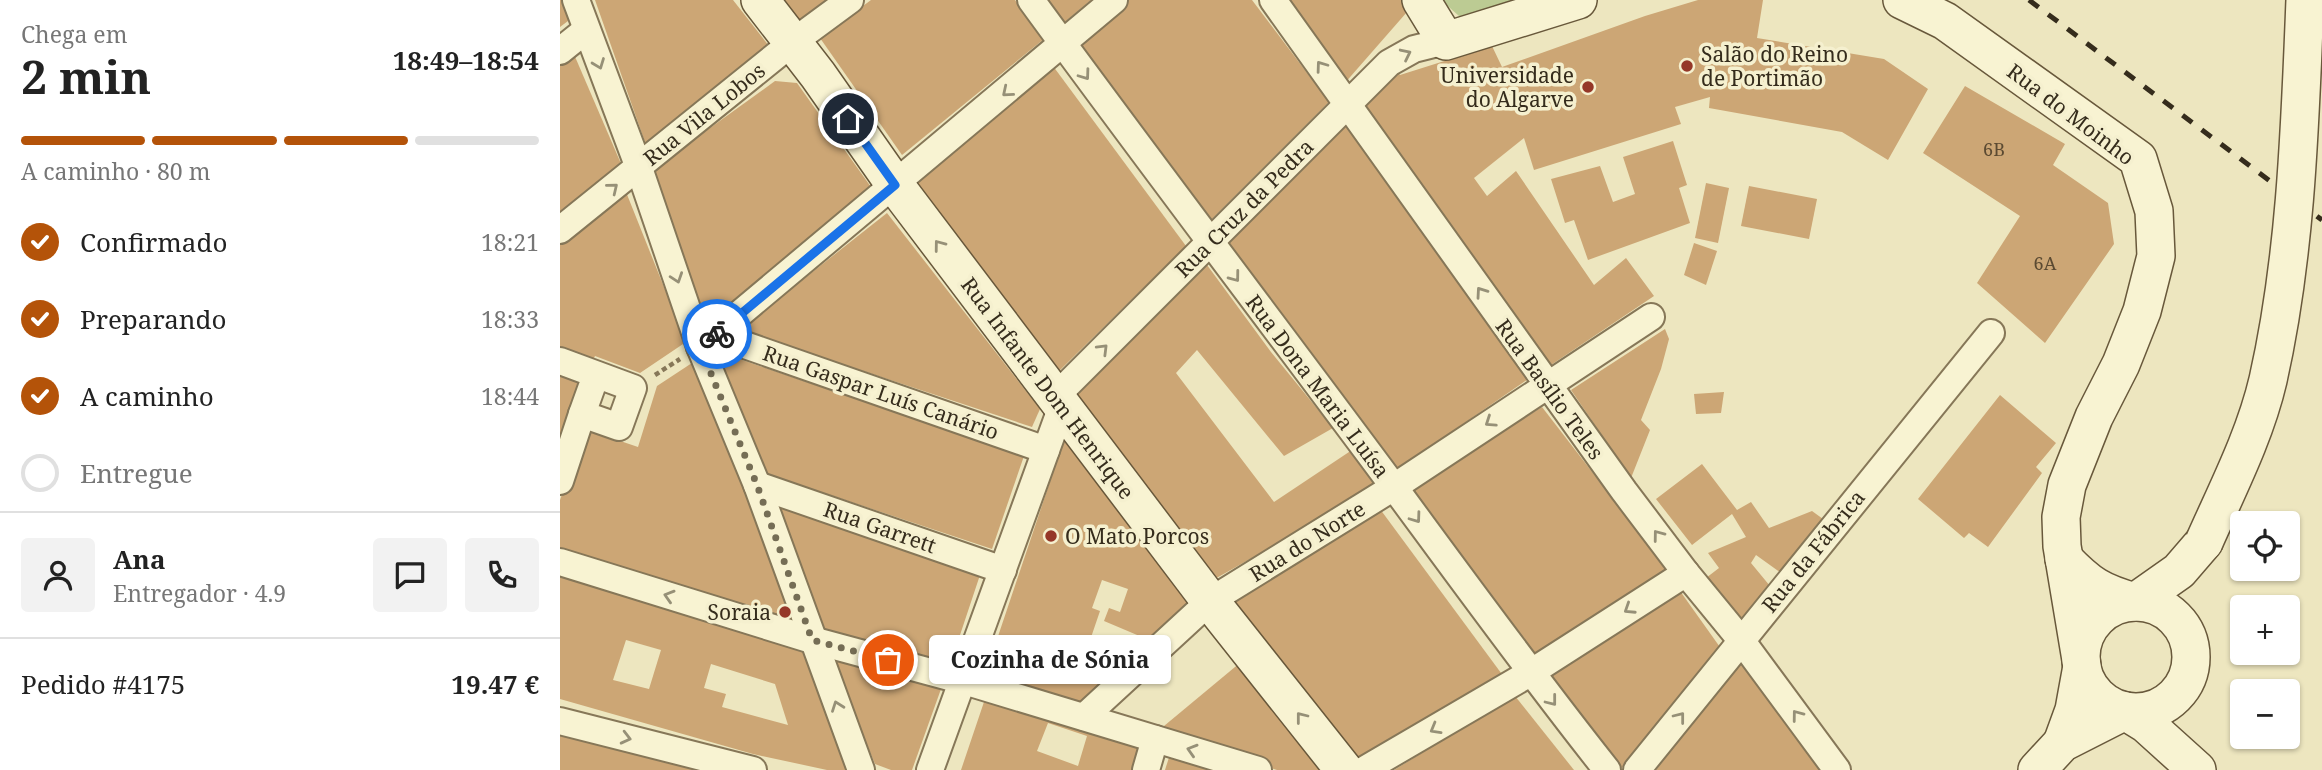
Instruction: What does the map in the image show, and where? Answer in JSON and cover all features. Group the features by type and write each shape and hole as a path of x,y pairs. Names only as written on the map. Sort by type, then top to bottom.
{"street":[{"path":"576,0 708,341 860,770"},
{"name":"Rua Infante Dom Henrique","path":"760,0 1058,402 1344,770"},
{"name":"Rua Vila Lobos","path":"560,230 850,0"},
{"name":"Rua Dona Maria Luísa","path":"1031,0 1530,673 1607,770"},
{"path":"708,341 1115,0"},
{"name":"Rua Basílio Teles","path":"1273,0 1546,384 1686,573 1741,640 1838,770"},
{"path":"1421,0 1446,41 1578,0"},
{"name":"Rua do Moinho","path":"1902,0 1945,21 2138,159 2154,211 2156,256 2141,311 2067,485 2061,517 2064,559 2081,666"},
{"path":"2191,766 2180,736 2179,710 2191,663 2191,592 2204,542 2247,444 2268,382 2284,292 2300,131 2305,0"},
{"path":"560,51 586,30"},
{"name":"Rua Cruz da Pedra","path":"1058,402 1210,243 1389,63 1414,49 1446,41"},
{"name":"Rua do Norte","path":"1084,717 1210,601 1394,487 1651,317"},
{"name":"Rua da Fábrica","path":"1637,770 1991,333"},
{"name":"Rua Gaspar Luís Canário","path":"708,341 1046,450"},
{"path":"560,362 633,388 619,427 582,414"},
{"path":"560,481 596,375"},
{"path":"930,770 1046,450 1058,402"},
{"name":"Rua Garrett","path":"757,485 1003,570"},
{"path":"2062,743 2074,710 2082,648 2088,630 2100,615 2116,605 2135,601 2179,571 2204,542"},
{"path":"2064,559 2086,582 2107,594 2154,604 2171,613 2183,628 2190,645"},
{"path":"560,562 812,640 964,681 1258,770"},
{"path":"1364,770 1530,673 1686,573"},
{"path":"2081,666 2088,684 2100,699 2146,724 2191,766"},
{"path":"2037,770 2062,743 2125,711 2144,711 2161,706 2176,696 2186,681"},
{"path":"560,721 753,770"},
{"path":"1146,770 1155,739"}],"path":[{"path":"633,388 708,341"}],"green space":[{"path":"1441,0 1537,0 1474,21 1459,16"}],"building":[{"path":"560,0 566,0 572,18 560,27"},
{"path":"595,0 733,0 769,46 647,148"},
{"path":"778,0 832,0 797,27"},
{"path":"871,0 1015,0 1044,39 902,155 820,38"},
{"path":"1040,0 1091,0 1060,26"},
{"path":"1126,0 1252,0 1329,102 1207,224 1072,45"},
{"path":"1283,0 1411,0 1414,4 1344,84"},
{"path":"1698,0 1763,0 1757,38 1884,59 1928,89 1888,160 1842,132 1709,108 1710,97 1675,107 1681,124 1534,170 1524,138 1474,178 1487,196 1516,171 1594,285 1626,258 1654,296 1551,365 1389,152 1358,104 1395,69 1400,75 1492,46 1502,67"},
{"path":"573,52 622,166 560,214 560,63"},
{"path":"1053,66 1186,246 1054,376 915,185"},
{"path":"775,81 797,83 871,187 708,330 649,172"},
{"path":"1965,86 2065,144 2053,165 2108,203 2114,244 2045,343 1977,283 2020,216 1923,153"},
{"path":"1350,118 1534,375 1398,469 1223,244"},
{"path":"1673,141 1687,185 1679,188 1690,223 1588,260 1574,220 1565,223 1551,179 1600,166 1613,202 1635,194 1623,157"},
{"path":"1706,183 1729,188 1718,243 1695,238"},
{"path":"1749,186 1817,199 1809,239 1741,226"},
{"path":"626,192 686,342 640,373 595,356 591,364 560,353 560,242"},
{"path":"887,213 1040,409 1032,427 739,330"},
{"path":"1694,243 1717,251 1706,285 1684,275"},
{"path":"1207,265 1271,352 1333,428 1284,456 1197,350 1176,373 1274,502 1352,450 1378,486 1213,580 1070,393"},
{"path":"1665,329 1669,339 1661,369 1641,420 1650,430 1631,478 1571,390"},
{"path":"713,350 1024,456 992,549 767,474"},
{"path":"695,361 800,627 560,554 560,500 585,429 638,447 657,386"},
{"path":"560,367 585,376 560,454"},
{"path":"1724,392 1721,413 1696,414 1694,394"},
{"path":"2000,395 2056,443 2036,467 2042,473 1988,547 1969,533 1964,538 1918,499"},
{"path":"1542,407 1671,574 1527,668 1403,494"},
{"path":"1064,440 1199,597 1149,640 1104,621 1109,608 1120,612 1128,589 1102,580 1092,608 1100,611 1085,655 1119,667 1076,706 985,675"},
{"path":"1702,464 1737,510 1751,502 1769,528 1812,511 1823,519 1781,573 1756,555 1751,563 1770,586 1742,625 1706,578 1719,568 1708,553 1746,537 1732,514 1692,545 1656,499"},
{"path":"777,507 980,575 948,671 824,629"},
{"path":"1380,509 1504,677 1357,770 1227,598"},
{"path":"560,573 803,648 851,770 827,770 753,754 560,699","holes":["626,640 661,650 649,689 613,680","711,664 775,684 788,725 722,707 726,694 704,688"]},
{"path":"1680,591 1722,650 1620,770 1613,770 1546,680"},
{"path":"1743,650 1830,770 1656,770"},
{"path":"828,652 941,689 912,770 891,770 875,764"},
{"path":"1241,662 1324,770 1277,770 1158,731"},
{"path":"1515,696 1574,770 1394,770"},
{"path":"985,699 1147,751 1142,770 961,770","holes":["1048,723 1087,736 1078,766 1037,751"]},
{"path":"560,729 707,770 560,770"},
{"path":"1172,748 1241,770 1165,770"}],"railway":[{"path":"2029,0 2322,220"}],"way so far":[{"path":"717,334 700,347 757,485 812,640 888,660"}],"place":[{"name":"Salão do Reino de Portimão","path":"1687,66"},
{"name":"Universidade do Algarve","path":"1588,87"},
{"name":"O Mato Porcos","path":"1051,536"},
{"name":"Soraia","path":"785,612"},
{"name":"Cozinha de Sónia","path":"888,660"}],"route":[{"path":"717,334 895,185 848,119"}]}
